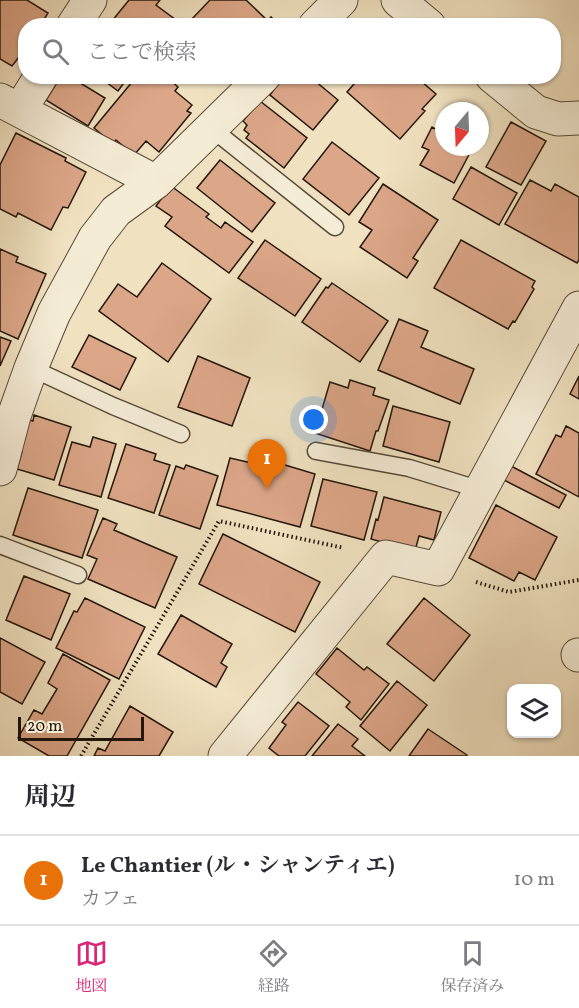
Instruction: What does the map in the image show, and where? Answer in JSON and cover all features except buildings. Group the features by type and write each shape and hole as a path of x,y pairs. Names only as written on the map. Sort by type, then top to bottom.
{"street":[{"path":"78,18 90,0"},
{"path":"323,18 341,0"},
{"path":"398,0 419,18"},
{"path":"32,84 10,105 156,182"},
{"path":"0,469 14,416 31,368 54,313 95,238 116,211 156,182 256,84"},
{"path":"502,84 536,112 558,119 579,118"},
{"path":"225,756 386,557 438,569 579,309"}],"lane":[{"path":"211,128 335,227"},
{"path":"31,368 112,406 181,434"},
{"path":"316,451 409,468 481,490"},
{"path":"0,545 78,575"}],"path":[{"path":"81,756 219,521 386,557"},
{"path":"438,569 509,592 579,580"}],"place":[{"name":"Le Chantier (ル・シャンティエ)","path":"267,489"}]}
